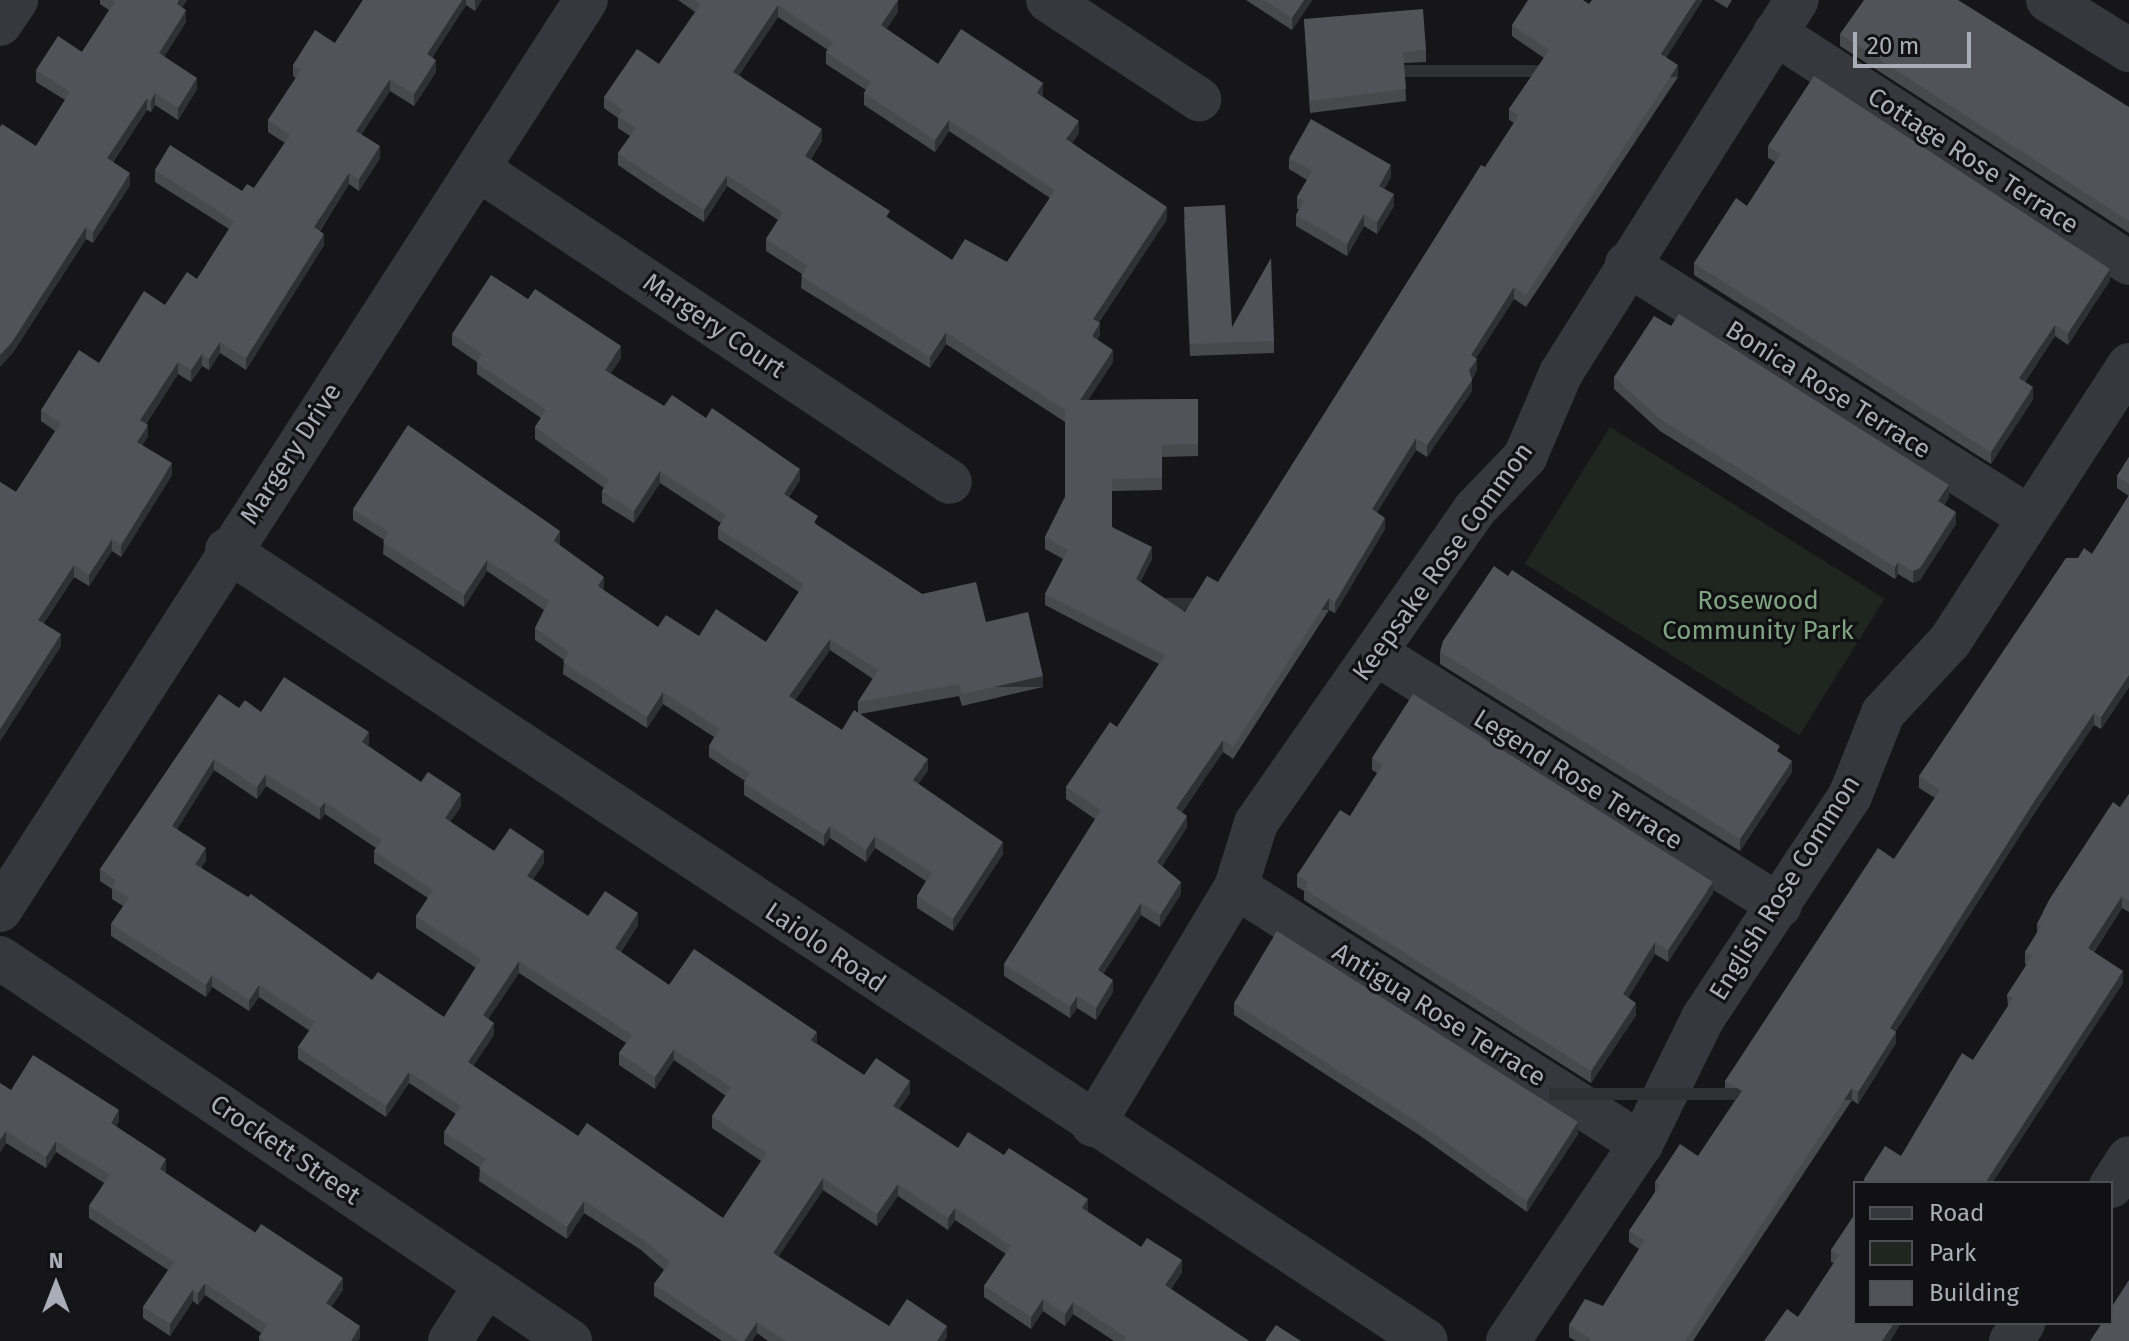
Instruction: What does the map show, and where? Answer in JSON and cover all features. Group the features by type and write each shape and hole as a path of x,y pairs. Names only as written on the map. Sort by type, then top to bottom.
{"street":[{"path":"0,24 16,0"},
{"name":"Margery Drive","path":"0,910 227,550 586,0"},
{"path":"1048,0 1199,99"},
{"path":"2048,0 2129,50"},
{"name":"Cottage Rose Terrace","path":"1786,17 2129,263"},
{"name":"Keepsake Rose Common","path":"1093,1125 1236,887 1256,823 1377,654 1474,510 1525,457 1561,373 1627,264 1786,17"},
{"name":"Margery Court","path":"478,169 950,482"},
{"name":"Bonica Rose Terrace","path":"1627,264 2027,516"},
{"name":"English Rose Common","path":"1508,1341 1641,1144 1703,1018 1850,796 1883,713 1950,641 2027,516 2129,365"},
{"name":"Laiolo Road","path":"227,550 1093,1125 1426,1341"},
{"name":"Legend Rose Terrace","path":"1377,654 1780,906"},
{"name":"Antigua Rose Terrace","path":"1236,887 1641,1144"},
{"name":"Crockett Street","path":"0,958 570,1341"},
{"path":"2113,1183 2129,1158"},
{"path":"450,1341 486,1285"}],"green space":[{"name":"Rosewood Community Park","path":"1610,427 1885,599 1799,735 1525,564"}],"building":[{"path":"112,0 179,0 177,4 186,10 159,53 197,78 178,108 155,93 151,101 147,98 107,158 130,173 93,232 86,227 12,342 0,355 0,127 2,124 36,146 70,92 36,70 58,36 82,52 115,2"},
{"path":"363,0 462,0 427,54 436,60 414,94 390,79 356,131 380,146 359,179 349,173 314,227 324,234 246,358 220,342 209,359 202,354 191,370 178,362 140,420 148,425 137,442 172,463 121,545 112,539 89,575 74,565 38,620 61,634 0,729 0,482 16,492 61,423 41,410 79,350 99,363 144,291 165,305 187,272 197,279 234,221 155,170 170,145 242,191 247,184 254,188 290,135 268,120 301,70 293,65 315,30 335,43"},
{"path":"695,0 898,0 881,25 938,64 961,29 1043,83 1037,93 1079,121 1066,139 1167,207 1093,319 1100,323 1092,336 1113,350 1080,400 1198,399 1198,444 1162,445 1162,478 1112,479 1112,527 1152,547 1136,579 1185,612 1207,576 1218,582 1481,165 1485,167 1519,115 1509,109 1549,50 1512,25 1528,0 1583,0 1589,4 1592,0 1696,0 1661,54 1678,65 1526,295 1514,287 1471,355 1477,359 1469,370 1472,380 1427,445 1416,438 1372,509 1385,518 1335,602 1329,598 1233,747 1223,740 1176,808 1187,816 1157,862 1181,882 1160,915 1141,903 1098,970 1113,980 1096,1008 1077,996 1070,1007 1004,964 1101,810 1066,787 1110,722 1117,727 1165,655 1045,594 1068,550 1045,537 1065,497 1065,410 946,332 930,357 801,276 808,266 766,239 783,212 727,175 704,210 618,153 636,128 618,116 623,110 604,97 637,49 659,64 701,4","holes":["778,5 833,42 826,52 871,82 864,93 935,140 949,120 1055,190 1007,262 965,239 952,260 886,217 890,211 805,156 822,129 733,72"]},
{"path":"1264,0 1304,0 1292,18"},
{"path":"1864,0 1958,0 2129,107 2129,221 1840,34"},
{"path":"1423,9 1426,50 1403,52 1406,89 1310,101 1304,19"},
{"path":"1814,76 2110,269 2068,333 2055,325 2019,378 2033,387 1991,452 1694,263 1736,198 1747,206 1781,154 1768,146"},
{"path":"1311,119 1391,165 1379,186 1394,194 1377,222 1364,214 1347,244 1296,215 1304,201 1297,197 1312,171 1289,158"},
{"path":"1225,205 1232,327 1271,258 1274,341 1190,344 1184,207"},
{"path":"491,275 528,299 535,289 621,346 605,370 664,406 672,395 706,418 712,408 800,469 784,494 818,516 814,523 922,594 976,582 986,622 1028,612 1043,676 962,694 959,684 858,702 878,670 830,639 789,696 842,730 854,710 928,759 913,780 1003,842 953,919 917,896 932,873 875,836 866,850 830,826 824,835 744,783 750,773 709,746 720,729 663,692 647,717 563,662 569,652 535,628 549,601 487,560 464,595 383,542 389,532 353,509 408,425 560,531 554,541 604,577 598,586 658,627 666,615 699,636 716,609 766,642 804,584 718,528 726,515 660,471 634,511 602,491 609,480 535,427 546,410 477,363 482,354 452,334"},
{"path":"1679,314 1949,485 1938,501 1956,512 1920,568 1913,571 1898,562 1895,567 1660,419 1614,377 1654,316 1671,326"},
{"path":"2129,457 2129,484 2117,476"},
{"path":"2129,495 2129,675 2101,717 2094,713 2035,800 1890,1028 1896,1032 1858,1092 1852,1088 1685,1341 1589,1341 1591,1339 1569,1325 1585,1299 1603,1306 1645,1240 1629,1231 1660,1185 1655,1182 1680,1144 1698,1156 1742,1091 1725,1081 1878,848 1894,859 1940,790 1919,776 2066,558 2078,558 2084,548 2092,554"},
{"path":"1494,566 1508,576 1512,570 1780,746 1777,751 1792,761 1740,839 1440,652 1443,641"},
{"path":"284,677 369,732 362,742 421,782 428,772 461,794 445,818 494,851 510,828 544,851 527,876 588,916 605,891 638,913 615,948 669,985 694,949 817,1032 811,1040 864,1075 876,1058 910,1081 893,1106 958,1148 968,1132 1004,1155 1009,1148 1088,1199 1082,1208 1141,1247 1147,1238 1182,1260 1165,1285 1249,1341 1123,1341 1126,1337 1073,1302 1065,1314 1043,1299 1031,1317 984,1286 1011,1246 955,1208 948,1218 898,1184 877,1214 823,1178 773,1253 889,1326 907,1299 947,1326 937,1341 786,1341 757,1322 744,1341 739,1341 654,1284 670,1262 641,1238 584,1201 567,1227 479,1169 486,1159 444,1132 461,1106 409,1072 386,1106 298,1047 315,1022 259,985 249,1000 212,975 206,985 111,924 129,898 112,887 116,880 100,869 219,694 239,708 245,700 261,712","holes":["214,759 257,787 266,774 320,808 325,802 382,840 374,851 433,890 416,916 481,959 444,1017 378,972 372,980 251,894 248,897 195,864 206,848 172,826","519,961 632,1035 619,1053 655,1077 674,1049 731,1087 712,1116 767,1153 723,1218 587,1123 578,1136 468,1062 494,1023 483,1015"]},
{"path":"1413,694 1713,882 1668,950 1655,942 1623,994 1636,1003 1591,1071 1304,889 1308,882 1297,875 1340,810 1350,816 1383,765 1372,758"},
{"path":"2129,794 2129,901 2122,896 2088,948 2123,971 1986,1181 1864,1179 1885,1146 1901,1156 1962,1053 1973,1060 2013,998 2007,995 2032,956 2025,952 2041,926 2037,924 2049,900 2113,802 2121,808"},
{"path":"1277,931 1578,1122 1527,1201 1419,1123 1234,1003"},
{"path":"33,1055 119,1110 111,1123 166,1159 160,1169 255,1233 261,1224 343,1278 326,1303 360,1326 351,1341 264,1341 259,1337 267,1325 205,1283 198,1293 193,1289 170,1324 143,1307 174,1262 89,1206 110,1175 56,1141 46,1157 6,1131 0,1140 0,1083 11,1090"},
{"path":"1853,1217 1853,1325 1893,1325 1882,1341 1764,1341 1787,1309 1798,1317 1839,1255 1831,1250"},
{"path":"2129,1280 2129,1341 2090,1341 2101,1325 2113,1325 2113,1305"},
{"path":"1276,1325 1301,1341 1265,1341"}]}
